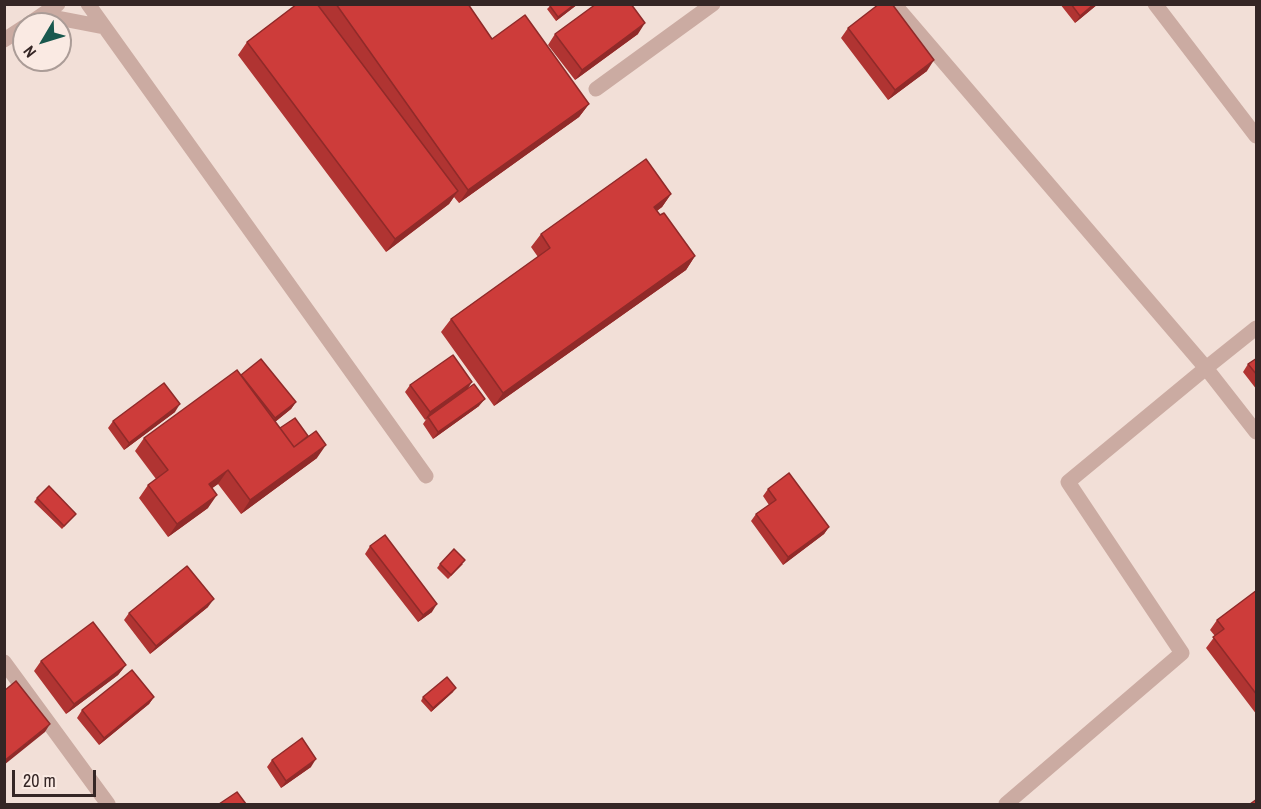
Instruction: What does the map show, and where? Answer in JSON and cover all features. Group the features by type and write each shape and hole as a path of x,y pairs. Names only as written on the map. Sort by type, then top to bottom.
{"street":[{"path":"88,4 426,476"},
{"path":"596,89 713,4"},
{"path":"894,4 1206,368 1257,432"},
{"path":"1155,4 1257,136"},
{"path":"72,21 104,27"},
{"path":"1006,804 1182,653 1068,482 1257,328"},
{"path":"4,663 108,804"}],"building":[{"path":"297,4 317,4 458,191 395,239 247,42"},
{"path":"336,4 468,4 492,39 525,15 589,104 468,190"},
{"path":"552,4 575,4 558,17 550,6"},
{"path":"596,4 631,4 645,23 582,70 555,34"},
{"path":"879,4 892,4 934,60 895,90 848,28"},
{"path":"1071,4 1094,4 1080,16"},
{"path":"646,159 671,194 654,207 660,215 664,213 695,256 503,393 451,319 550,248 541,234"},
{"path":"453,355 472,382 430,412 410,385"},
{"path":"1257,358 1257,375 1248,364"},
{"path":"261,359 296,402 275,418 241,375"},
{"path":"237,370 294,447 316,431 326,445 250,500 228,470 209,484 217,495 177,524 148,485 168,470 144,438"},
{"path":"164,383 180,404 129,443 113,421"},
{"path":"474,384 485,399 438,432 428,417"},
{"path":"295,418 308,436 294,447 280,428"},
{"path":"789,473 829,527 788,557 756,514 776,500 768,489"},
{"path":"49,486 76,514 64,526 37,498"},
{"path":"385,535 437,604 423,615 370,546"},
{"path":"454,549 465,560 451,575 440,564"},
{"path":"187,566 214,599 156,646 129,613"},
{"path":"1257,590 1257,695 1213,637 1224,629 1217,620"},
{"path":"93,622 126,665 74,704 41,661"},
{"path":"132,670 154,697 104,738 82,710"},
{"path":"447,677 456,688 433,708 423,697"},
{"path":"16,681 50,724 4,761 4,691"},
{"path":"302,738 316,759 286,781 272,760"},
{"path":"237,792 246,804 219,804"}]}
